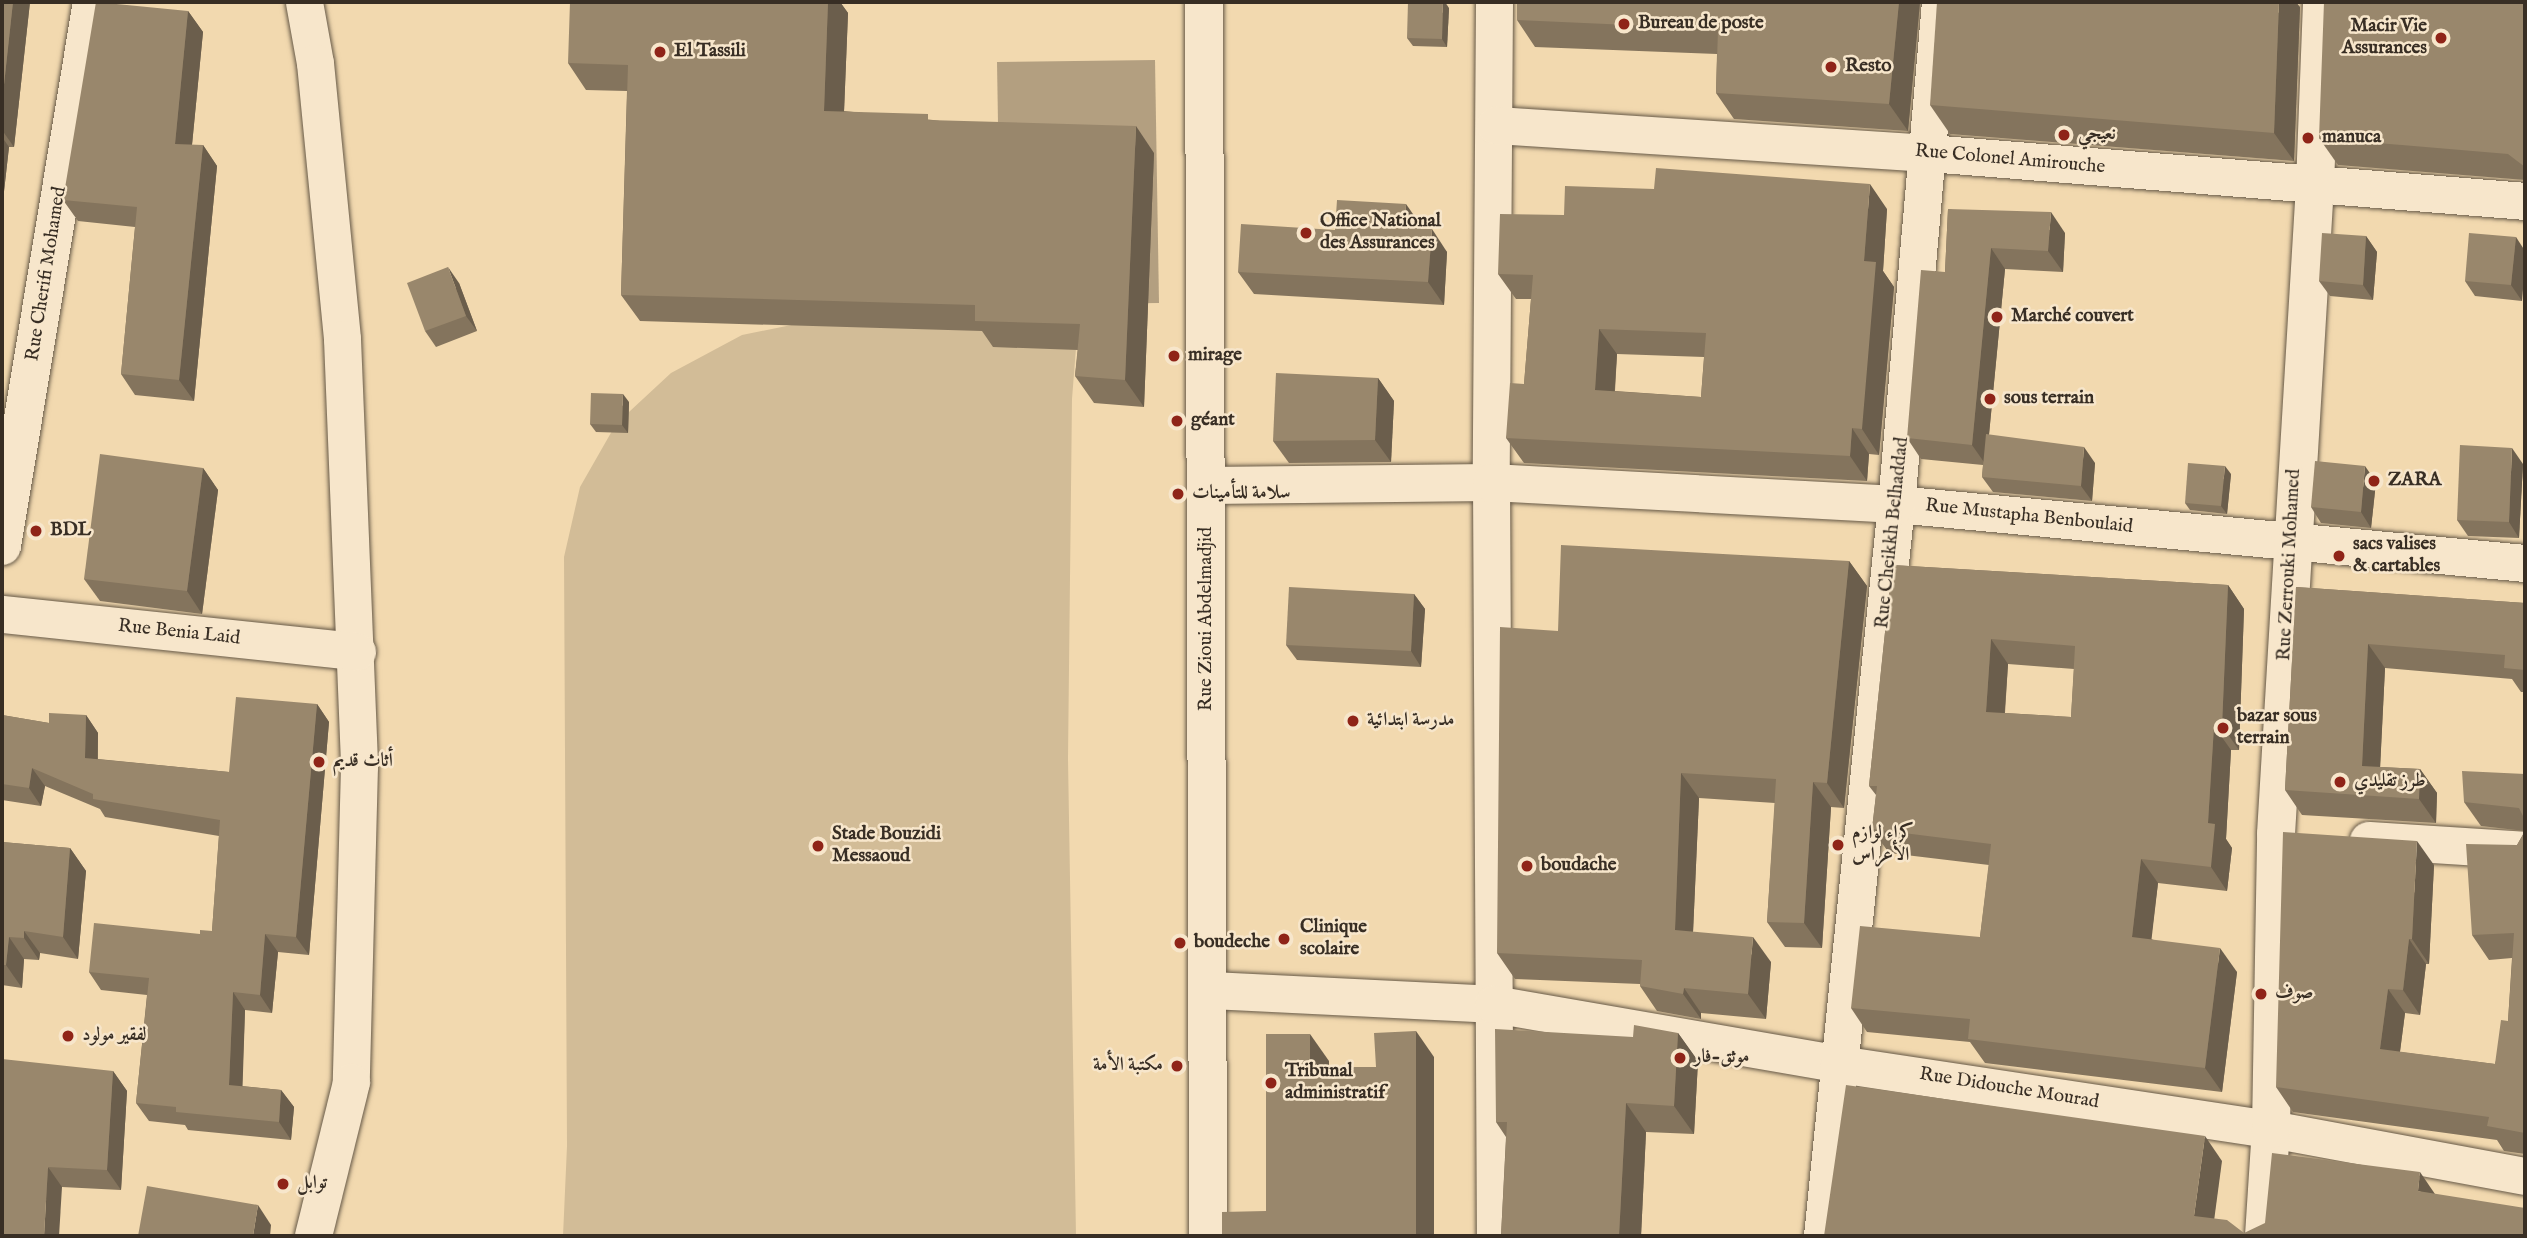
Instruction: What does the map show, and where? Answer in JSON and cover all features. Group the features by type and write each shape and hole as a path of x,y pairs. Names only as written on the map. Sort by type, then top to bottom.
{"street":[{"name":"Rue Cherifi Mohamed","path":"2,546 92,2"},
{"path":"304,2 315,63 342,339 357,651 359,766 351,1082 313,1236"},
{"name":"Rue Zioui Abdelmadjid","path":"1204,2 1208,1236"},
{"path":"1494,2 1491,482 1495,1236"},
{"name":"Rue Cheikkh Belhaddad","path":"1822,1236 1896,504 1929,153 1940,2"},
{"name":"Rue Zerrouki Mohamed","path":"2264,1236 2271,1129 2276,834 2291,544 2315,185 2322,2"},
{"name":"Rue Colonel Amirouche","path":"1495,125 1929,153 2525,201"},
{"name":"Rue Mustapha Benboulaid","path":"1207,485 1491,482 1896,504 2291,544 2525,563"},
{"name":"Rue Benia Laid","path":"2,614 357,651"},
{"path":"2276,834 2525,850"},
{"name":"Rue Didouche Mourad","path":"1209,990 1493,1004 1839,1063 2271,1129 2525,1176"}],"shaded area":[{"path":"1155,60 1159,303 1001,305 997,62"},
{"name":"Stade Bouzidi Messaoud","path":"816,320 1077,335 1072,399 1068,759 1076,1236 563,1236 567,1146 564,557 580,487 616,424 671,373 742,335"}],"building":[{"path":"2,2 13,2 2,103"},
{"path":"96,2 188,11 175,144 203,145 179,380 121,374 137,207 63,200"},
{"path":"570,2 828,2 824,111 928,114 928,120 1136,126 1125,380 1075,376 1080,324 975,321 975,305 621,295 628,65 568,63"},
{"path":"1408,2 1443,2 1442,39 1407,38"},
{"name":"Resto","path":"1517,2 1899,2 1889,104 1716,93 1718,29 1517,20"},
{"path":"1937,2 2279,2 2274,133 1930,105"},
{"path":"2324,2 2525,2 2525,167 2508,154 2319,138"},
{"path":"1656,168 1870,184 1864,261 1876,262 1862,429 1852,428 1850,456 1506,438 1510,383 1524,384 1533,275 1498,274 1500,214 1564,215 1565,186 1654,189","holes":["1599,329 1706,333 1701,397 1595,390"]},
{"path":"1337,200 1406,204 1405,228 1432,229 1428,282 1238,272 1241,224 1335,230"},
{"path":"1948,209 2051,212 2048,251 1991,248 1972,445 1907,438 1921,270 1945,272"},
{"path":"2322,233 2366,236 2363,285 2319,281"},
{"path":"2469,233 2516,237 2511,285 2465,281"},
{"path":"448,267 466,316 425,331 407,283"},
{"path":"1276,373 1378,378 1375,440 1273,441"},
{"path":"591,393 623,394 622,425 590,424"},
{"path":"1986,434 2084,447 2081,486 1982,477"},
{"path":"2460,445 2512,448 2509,522 2457,520"},
{"path":"100,454 203,468 187,591 84,579"},
{"path":"2315,461 2365,466 2361,512 2311,507"},
{"path":"2188,463 2225,466 2221,506 2185,503"},
{"path":"1561,545 1849,561 1827,783 1813,782 1804,923 1767,922 1776,779 1681,773 1675,930 1753,937 1748,994 1684,988 1683,994 1640,986 1642,960 1497,953 1500,627 1558,631"},
{"path":"1892,565 2228,585 2222,726 2214,726 2208,823 2215,824 2211,867 2141,859 2132,937 2220,948 2205,1068 1968,1039 1970,1019 1851,1008 1860,926 1980,937 1991,844 1872,829 1877,786 1869,786","holes":["1991,639 2075,646 2071,717 1986,712"]},
{"path":"1289,587 1414,594 1411,651 1286,645"},
{"path":"2296,587 2525,603 2525,670 2504,668 2505,655 2368,644 2362,766 2420,769 2419,799 2285,790"},
{"path":"236,697 317,704 296,937 265,934 260,995 233,992 229,1085 281,1090 279,1122 176,1112 176,1107 136,1103 149,978 89,972 94,923 200,934 200,930 212,931 220,820 93,799 93,794 32,768 29,788 2,784 2,715 49,723 49,713 86,715 85,758 229,772"},
{"path":"2462,771 2525,774 2525,820 2519,808 2464,802"},
{"path":"2525,831 2525,1133 2487,1126 2489,1117 2276,1087 2283,832 2417,841 2412,939 2409,939 2403,990 2388,989 2380,1049 2495,1064 2501,1020 2508,1021 2514,933 2472,935 2466,844 2517,845"},
{"path":"2,842 70,848 63,937 24,931 24,938 9,937 6,965 2,965"},
{"path":"1634,1025 1678,1033 1674,1106 1626,1103 1619,1236 1501,1236 1507,1122 1496,1122 1495,1029 1633,1037"},
{"path":"1416,1031 1416,1236 1222,1236 1222,1212 1266,1211 1266,1034 1310,1034 1310,1067 1376,1067 1374,1033"},
{"path":"2,1059 113,1071 107,1170 48,1167 44,1236 2,1236"},
{"path":"1846,1085 2205,1136 2194,1216 2227,1220 2244,1233 2265,1223 2272,1153 2420,1172 2418,1191 2525,1208 2525,1236 1824,1236"},
{"path":"147,1186 258,1205 253,1236 138,1236"}],"place":[{"name":"Bureau de poste","path":"1624,24"},
{"name":"Macir Vie Assurances","path":"2441,38"},
{"name":"El Tassili","path":"660,52"},
{"name":"Resto","path":"1831,67"},
{"name":"نعيجي","path":"2064,135"},
{"name":"manuca","path":"2308,138"},
{"name":"Office National des Assurances","path":"1306,233"},
{"name":"Marché couvert","path":"1997,317"},
{"name":"mirage","path":"1174,356"},
{"name":"sous terrain","path":"1990,399"},
{"name":"géant","path":"1177,421"},
{"name":"ZARA","path":"2374,481"},
{"name":"سلامة للتأمينات","path":"1178,494"},
{"name":"BDL","path":"36,531"},
{"name":"sacs valises & cartables","path":"2339,556"},
{"name":"مدرسة ابتدائية","path":"1353,721"},
{"name":"bazar sous terrain","path":"2223,728"},
{"name":"أثاث قديم","path":"319,762"},
{"name":"طرز تقليدي","path":"2340,782"},
{"name":"كراء لوازم الأعراس","path":"1838,845"},
{"name":"Stade Bouzidi Messaoud","path":"818,846"},
{"name":"boudache","path":"1527,866"},
{"name":"Clinique scolaire","path":"1284,939"},
{"name":"boudeche","path":"1180,943"},
{"name":"صوف","path":"2261,994"},
{"name":"لفقير مولود","path":"68,1036"},
{"name":"موثق-فار","path":"1680,1058"},
{"name":"مكتبة الأمة","path":"1177,1066"},
{"name":"Tribunal administratif","path":"1271,1083"},
{"name":"توابل","path":"283,1184"}]}
